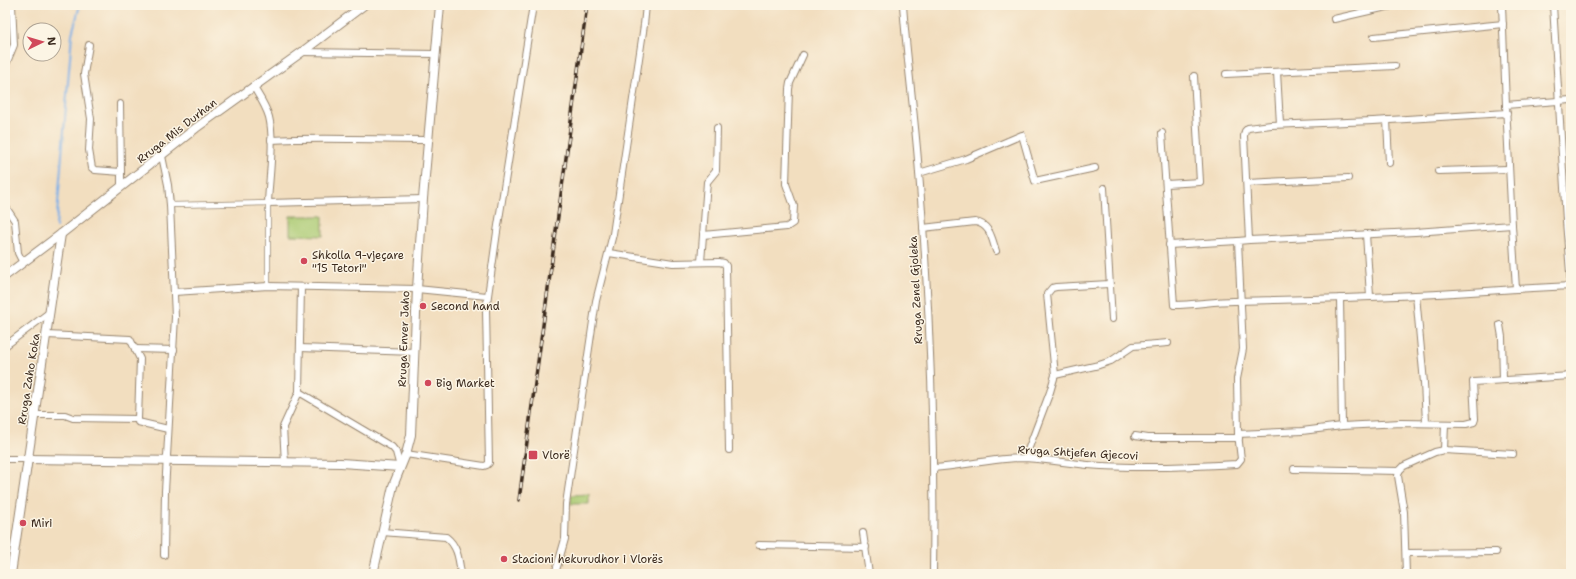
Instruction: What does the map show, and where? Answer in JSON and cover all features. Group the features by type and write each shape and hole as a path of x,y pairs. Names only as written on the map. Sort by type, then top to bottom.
{"street":[{"path":"5,63 7,62 14,45 12,5"},
{"name":"Rruga Mis Durhan","path":"5,276 162,156 196,128 302,52 364,5"},
{"name":"Rruga Enver Jaho","path":"373,574 393,486 406,454 412,425 417,289 423,199 440,5"},
{"path":"406,454 484,466 489,463 487,296 533,5"},
{"path":"555,574 565,539 566,504 596,301 613,234 646,5"},
{"name":"Rruga Zenel Gjoleka","path":"903,5 919,173 929,319 933,468 933,574"},
{"path":"1334,19 1393,5"},
{"path":"1502,5 1508,169 1516,290"},
{"path":"1162,133 1174,305 1416,295 1571,286 1554,5"},
{"path":"1374,37 1503,24"},
{"path":"89,45 84,74 91,119 89,150 90,162 92,168 95,170 121,172"},
{"path":"302,52 435,54"},
{"path":"703,235 787,226 793,223 794,206 786,184 789,89 790,83 803,55"},
{"path":"1226,74 1395,66"},
{"path":"1277,72 1280,124"},
{"path":"1166,184 1200,182 1194,76"},
{"path":"253,86 264,104 269,116 271,140 268,203 268,286"},
{"path":"1506,105 1571,100"},
{"path":"120,104 121,187"},
{"path":"1249,240 1244,136 1245,131 1252,126 1507,113"},
{"path":"1387,120 1389,163"},
{"path":"701,262 707,182 716,171 717,128"},
{"path":"919,173 966,159 1022,135 1035,181 1095,168"},
{"path":"271,140 320,138 348,140 428,140"},
{"path":"162,156 168,185 170,205 174,292 174,350 168,430 164,555"},
{"path":"1438,171 1508,169"},
{"path":"1247,182 1348,178"},
{"path":"1104,188 1112,319"},
{"path":"170,205 423,199"},
{"path":"5,206 15,221 18,253 23,263"},
{"path":"923,228 962,223 981,223 986,226 996,251"},
{"path":"1169,245 1414,232 1512,225"},
{"name":"Rruga Zaho Koka","path":"10,574 61,234"},
{"path":"1366,234 1370,296"},
{"path":"1238,241 1242,301 1243,349 1237,385 1239,436"},
{"path":"609,253 673,263 724,263 726,266 729,450"},
{"path":"1025,458 1055,375 1054,354 1047,299 1049,291 1056,287 1110,284"},
{"path":"174,292 268,286 417,289 487,296"},
{"path":"285,462 283,427 299,392 301,287"},
{"path":"1416,295 1426,422"},
{"path":"1340,298 1342,426"},
{"path":"5,346 50,312"},
{"path":"1500,325 1502,337 1503,380"},
{"path":"47,335 130,339 140,359 138,422 168,430"},
{"path":"1055,375 1111,361 1133,346 1168,343"},
{"path":"300,348 414,352"},
{"path":"135,349 174,350"},
{"path":"1135,436 1148,438 1239,436 1342,426 1426,422 1466,424 1474,422 1476,419 1473,382 1571,376"},
{"path":"5,459 285,462 400,466 396,452 392,447 299,392"},
{"path":"34,415 66,415 73,418 138,419"},
{"path":"1444,424 1444,450"},
{"name":"Rruga Shtjefen Gjecovi","path":"933,468 970,465 1001,459 1025,458 1088,465 1116,466 1170,467 1237,464 1241,459 1239,436"},
{"path":"1406,574 1404,512 1398,480 1399,471 1404,466 1425,455 1444,450 1513,454"},
{"path":"1294,470 1399,471"},
{"path":"382,532 446,537 450,540 457,552 461,574"},
{"path":"863,533 869,574"},
{"path":"759,545 866,547"},
{"path":"1406,553 1496,552"}],"green space":[{"path":"290,216 323,216 323,236 290,235"},
{"path":"589,494 589,504 571,504 571,495"}],"waterway":[{"path":"56,227 72,34 80,5"}],"railway":[{"path":"519,500 587,5"}],"place":[{"name":"Shkolla 9-vjeçare \"15 Tetori\"","path":"304,261"},
{"name":"Second hand","path":"423,306"},
{"name":"Big Market","path":"428,383"},
{"name":"Vlorë","path":"533,455"},
{"name":"Miri","path":"23,523"},
{"name":"Stacioni hekurudhor i Vlorës","path":"504,559"}]}
